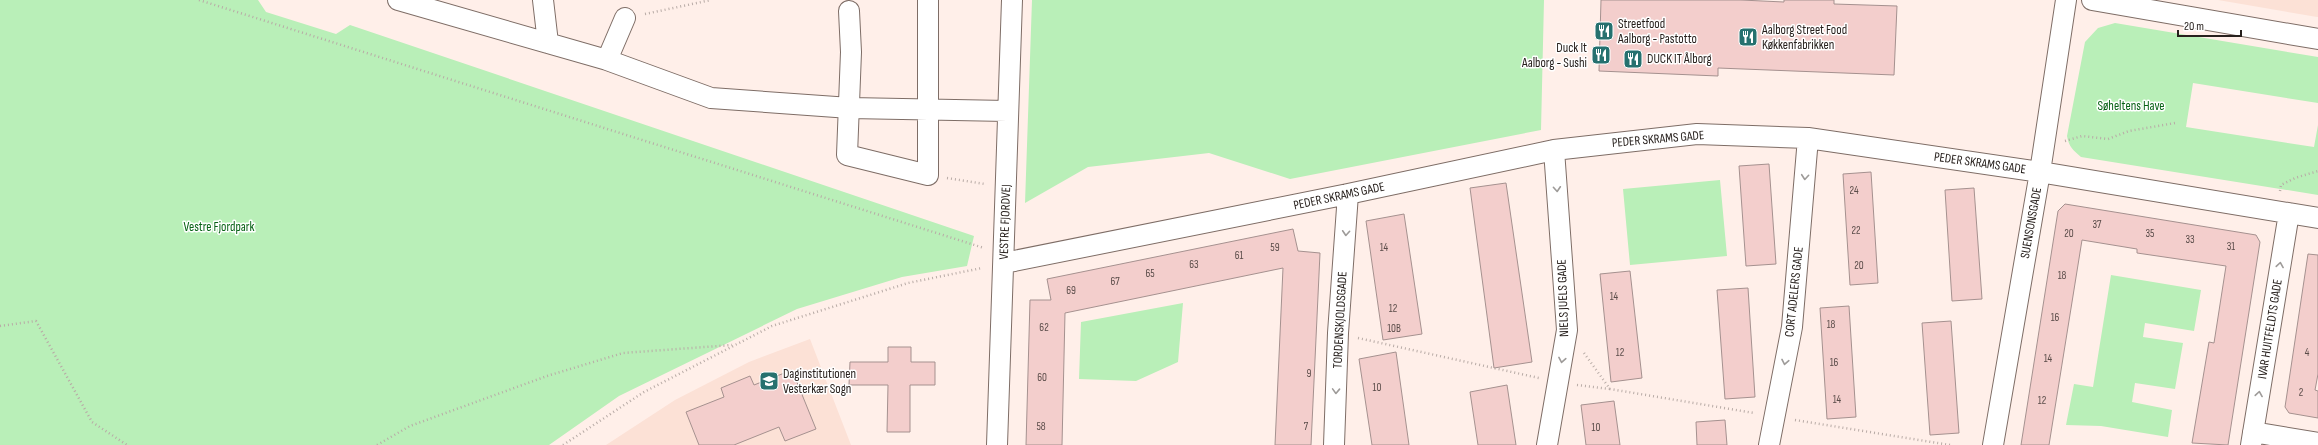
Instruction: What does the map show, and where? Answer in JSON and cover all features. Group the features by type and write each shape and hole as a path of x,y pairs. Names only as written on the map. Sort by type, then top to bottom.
{"street":[{"path":"398,0 607,60 711,98 850,108 929,111 1007,111"},
{"path":"543,0 548,43"},
{"path":"849,11 850,108 847,155 928,175 928,0"},
{"name":"VESTRE FJORDVEJ","path":"998,445 1007,111 1012,0"},
{"name":"SUENSONSGADE","path":"1993,445 2040,172 2066,0"},
{"path":"2092,0 2141,4 2318,39"},
{"path":"607,60 625,18"},
{"name":"PEDER SKRAMS GADE","path":"1004,259 1348,194 1554,150 1697,134 1808,138 2040,172 2318,218"},
{"name":"CORT ADELERS GADE","path":"1769,445 1792,327 1808,138"},
{"name":"NIELS JUELS GADE","path":"1547,445 1567,330 1554,150"},
{"name":"TORDENSKJOLDSGADE","path":"1334,445 1338,333 1348,194"},
{"name":"IVAR HUITFELDTS GADE","path":"2252,438 2289,213"},
{"path":"2252,438 2318,443"}],"path":[{"path":"199,0 1004,259"},
{"path":"625,18 711,0"},
{"path":"2044,143 2062,142 2082,136 2108,139 2129,131 2175,123"},
{"path":"2280,191 2281,185 2318,171"},
{"path":"928,175 1006,188"},
{"path":"563,445 644,392 772,326 901,285 1004,259"},
{"path":"0,326 36,321 92,422 127,445"},
{"path":"1567,330 1610,389"},
{"path":"1338,333 1558,383 1610,389 1950,445"},
{"path":"377,445 410,426 547,376 623,354 734,345"}],"shaded area":[{"path":"2218,0 2318,0 2318,17 2317,17"},
{"name":"Daginstitutionen Vesterkær Sogn","path":"810,339 851,445 606,445 675,400 749,362"}],"green space":[{"name":"Vestre Fjordpark","path":"0,0 258,0 266,12 336,34 350,25 974,236 967,266 902,277 797,309 619,396 549,445 0,445"},
{"path":"1032,0 1544,0 1541,130 1290,179 1209,153 1088,167 1025,203"},
{"name":"Søheltens Have","path":"2115,23 2318,57 2318,103 2193,83 2186,127 2314,147 2318,125 2318,195 2081,157 2072,148 2067,136 2085,42 2098,28"},
{"path":"1720,180 1727,256 1630,265 1623,189"},
{"path":"2111,275 2201,290 2194,331 2145,323 2143,337 2183,343 2175,389 2135,383 2132,402 2172,410 2168,437 2101,426 2066,425 2074,384 2093,387"},
{"path":"1183,303 1178,362 1136,381 1079,379 1081,322"}],"building":[{"name":"Aalborg Street Food Køkkenfabrikken","path":"1601,0 1741,0 1784,2 1784,0 1834,0 1834,4 1897,6 1894,75 1718,68 1718,76 1599,71"},
{"path":"1769,164 1776,264 1746,266 1739,166"},
{"path":"1871,172 1878,283 1850,285 1843,174"},
{"path":"1506,183 1532,362 1494,368 1470,188"},
{"path":"1974,188 1982,299 1952,301 1945,190"},
{"path":"2065,204 2256,235 2260,242 2228,445 2192,443 2209,342 2214,343 2226,266 2137,253 2137,249 2082,240 2049,445 2021,445 2058,211"},
{"path":"1404,214 1422,334 1383,340 1366,221"},
{"path":"1293,229 1298,251 1320,253 1311,445 1275,445 1283,268 1065,313 1062,445 1026,445 1030,300 1051,300 1047,279"},
{"path":"2308,254 2318,255 2318,374 2315,390 2318,391 2318,418 2289,413 2285,407"},
{"path":"1630,271 1642,378 1611,382 1600,274"},
{"path":"1748,288 1755,397 1725,399 1717,290"},
{"path":"1849,306 1856,417 1827,419 1820,308"},
{"path":"1951,321 1959,433 1930,435 1922,323"},
{"path":"888,347 911,347 911,362 935,362 935,385 910,385 910,432 887,432 888,385 849,385 850,362 888,362"},
{"path":"1396,352 1409,445 1372,445 1359,359"},
{"path":"792,370 816,429 785,441 779,427 734,445 699,445 686,412 724,397 721,388 750,376 754,385"},
{"path":"1507,385 1516,445 1478,445 1470,392"},
{"path":"1614,401 1620,445 1586,445 1581,405"},
{"path":"1725,420 1727,445 1697,445 1696,422"}],"place":[{"name":"Streetfood Aalborg - Pastotto","path":"1604,31"},
{"name":"Aalborg Street Food Køkkenfabrikken","path":"1748,37"},
{"name":"Duck It Aalborg - Sushi","path":"1601,55"},
{"name":"DUCK IT Ålborg","path":"1633,59"},
{"name":"Daginstitutionen Vesterkær Sogn","path":"769,381"}]}
